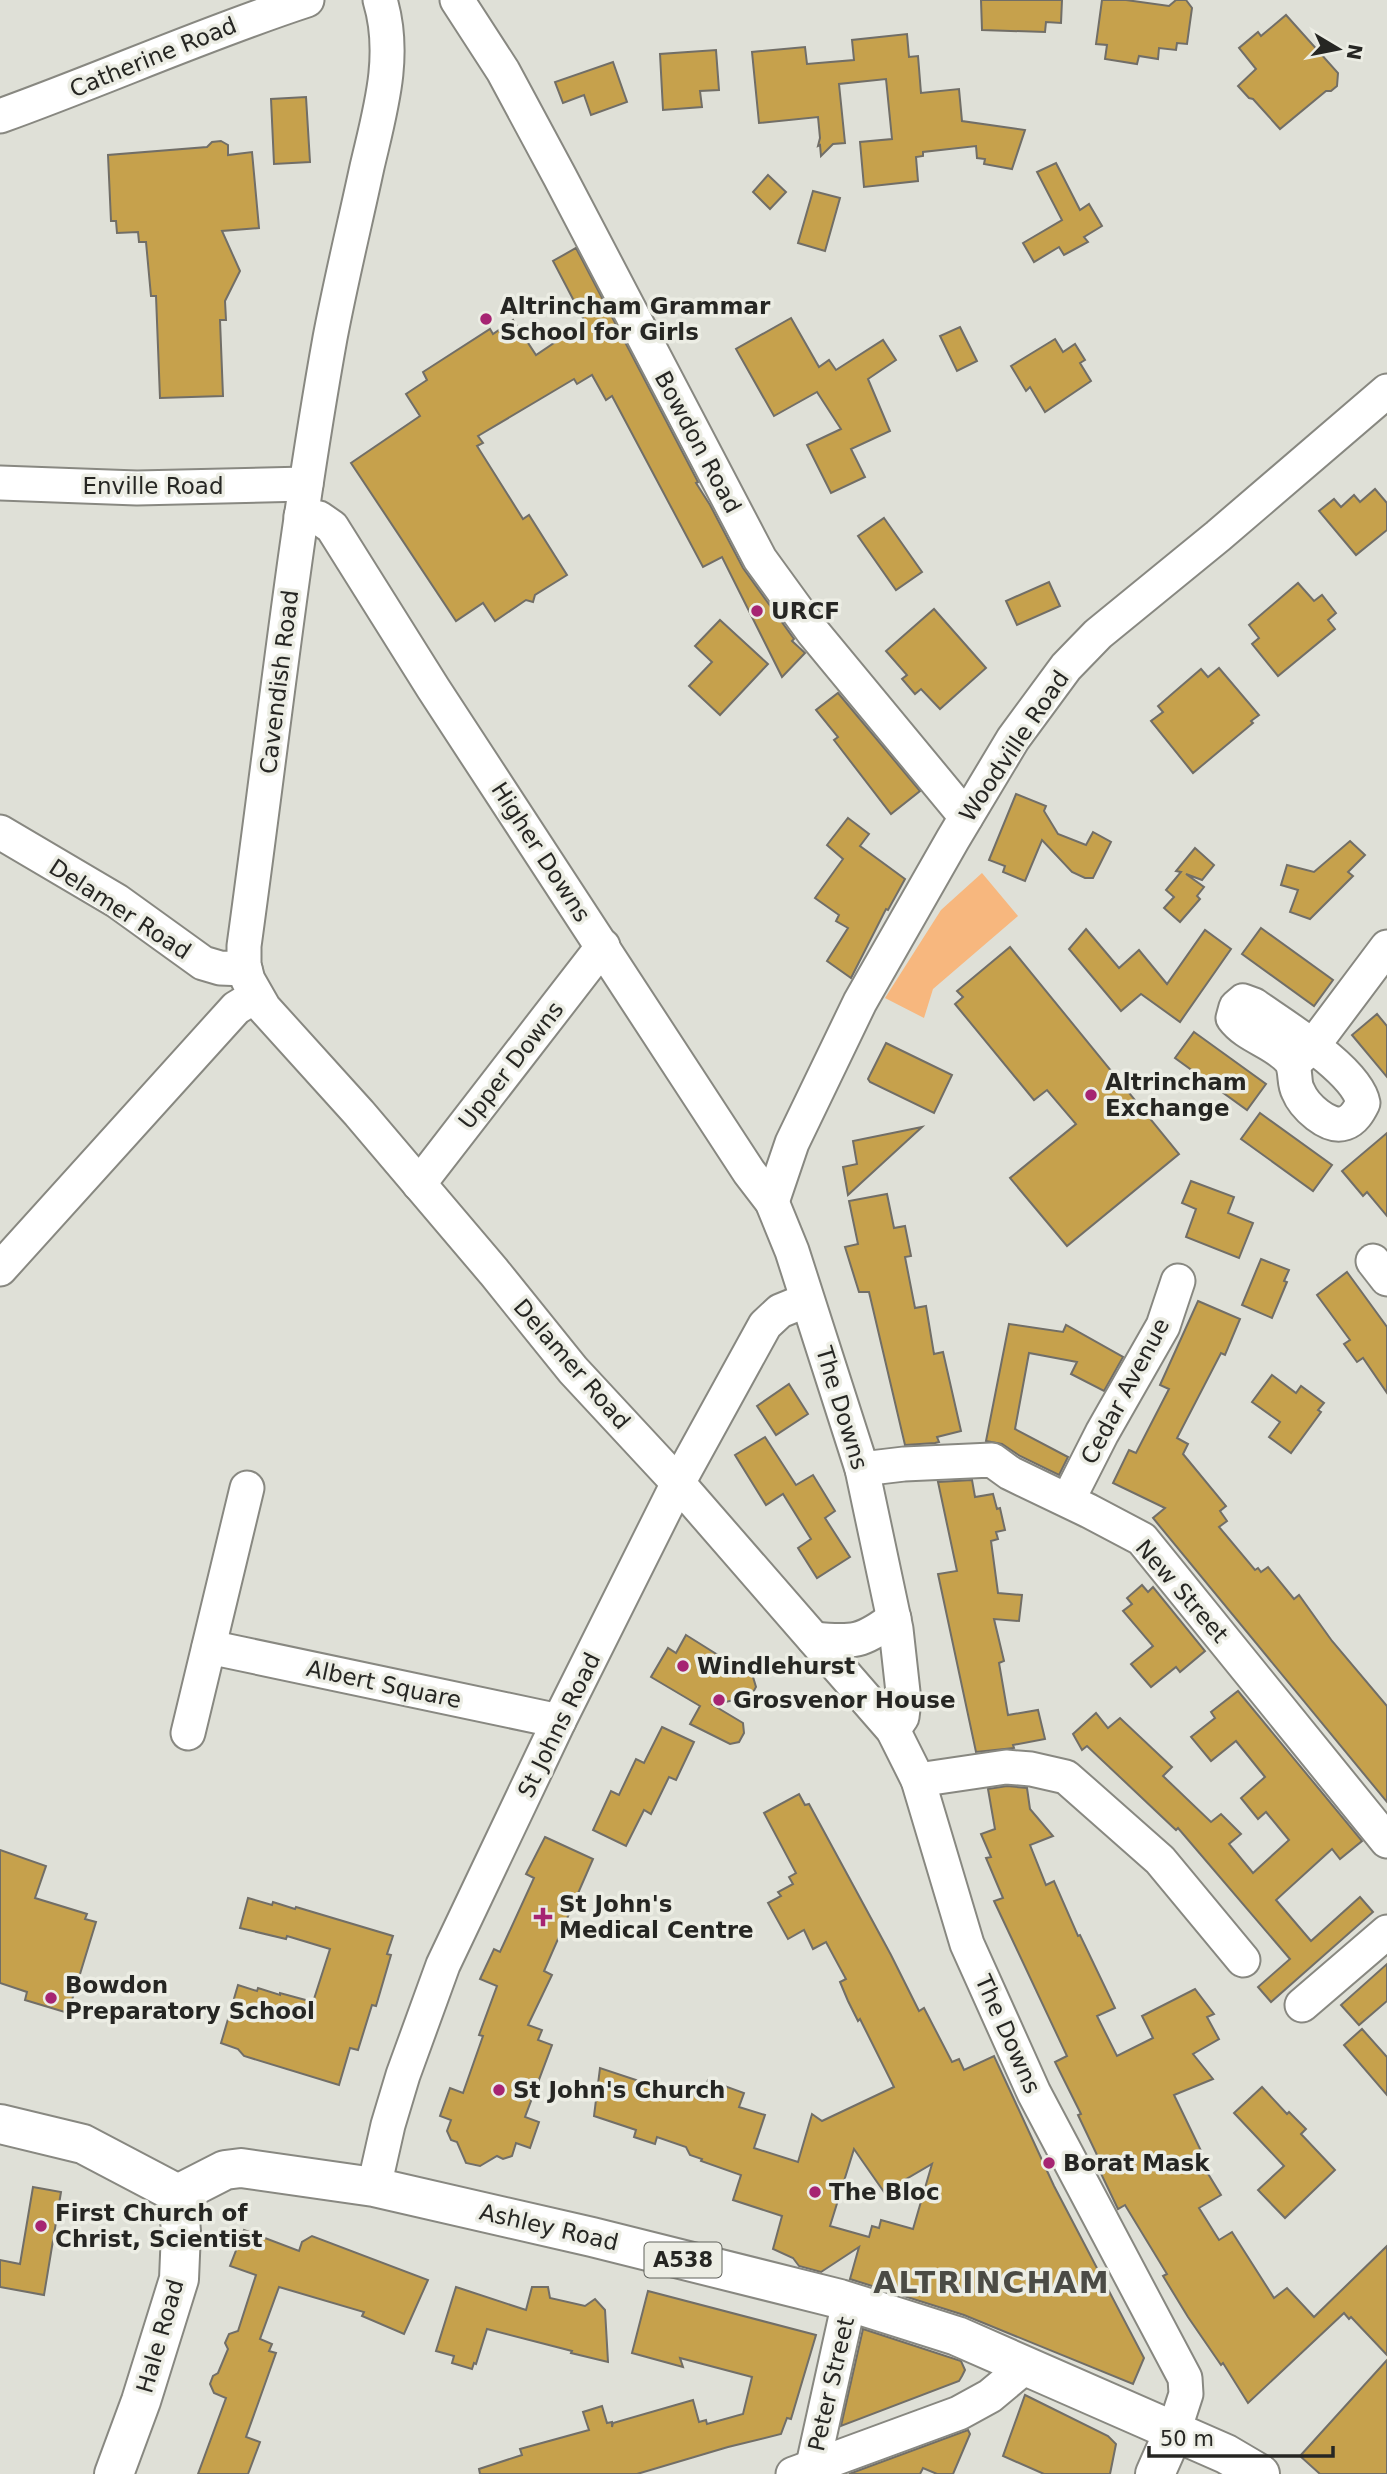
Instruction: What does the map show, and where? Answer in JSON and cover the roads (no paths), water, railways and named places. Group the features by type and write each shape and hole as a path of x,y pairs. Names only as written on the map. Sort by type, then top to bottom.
{"main road":[{"path":"0,2124 83,2144 178,2194"},
{"name":"Ashley Road","path":"178,2194 225,2170 241,2168 374,2187 580,2234 849,2302 957,2336 1226,2454 1260,2474"},
{"name":"Hale Road","path":"114,2474 141,2401 178,2279 181,2232 178,2194"},
{"path":"1155,2474 1174,2431"}],"street":[{"name":"Catherine Road","path":"0,116 83,86 246,20 307,0"},
{"name":"Cavendish Road","path":"250,983 244,946 304,500 331,335 383,95 389,52 380,0"},
{"name":"Bowdon Road","path":"457,0 503,71 760,559 813,632 966,817"},
{"name":"Woodville Road","path":"772,1202 792,1143 860,1002 1013,739 1066,667 1098,634 1218,536 1387,391"},
{"name":"Enville Road","path":"0,483 137,488 304,500"},
{"name":"Higher Downs","path":"304,500 332,527 433,688 749,1172 772,1202"},
{"name":"Delamer Road","path":"0,832 117,901 203,963 250,983 573,1370 678,1483 893,1730"},
{"name":"Upper Downs","path":"419,1184 603,946"},
{"path":"1303,1055 1387,947"},
{"path":"0,1269 236,1008 250,983"},
{"name":"The Downs","path":"772,1202 792,1251 862,1469 894,1618 904,1701 902,1717 893,1730 918,1780 967,1944 1034,2093 1185,2378 1186,2394 1174,2431"},
{"name":"Cedar Avenue","path":"1068,1500 1102,1433 1163,1326 1178,1281"},
{"name":"St Johns Road","path":"374,2187 403,2075 443,1965 559,1721 678,1483 765,1325 780,1311 807,1300"},
{"name":"New Street","path":"862,1469 916,1463 992,1460 1010,1473 1142,1539 1387,1840"},
{"path":"188,1732 247,1488"},
{"path":"814,1639 840,1642 862,1640 894,1618"},
{"name":"Albert Square","path":"209,1647 559,1721"},
{"path":"918,1780 1006,1767 1031,1769 1066,1777 1160,1860 1243,1960"},
{"path":"1302,2005 1387,1932"},
{"name":"Peter Street","path":"803,2470 849,2302"},
{"path":"803,2470 978,2404 1026,2367"}],"place":[{"name":"Altrincham Grammar School for Girls","path":"486,319"},
{"name":"URCF","path":"757,611"},
{"name":"Altrincham Exchange","path":"1091,1095"},
{"name":"Windlehurst","path":"683,1666"},
{"name":"Grosvenor House","path":"719,1700"},
{"name":"St John's Medical Centre","path":"543,1917"},
{"name":"Bowdon Preparatory School","path":"51,1998"},
{"name":"St John's Church","path":"499,2090"},
{"name":"Borat Mask","path":"1049,2163"},
{"name":"The Bloc","path":"815,2192"},
{"name":"First Church of Christ, Scientist","path":"41,2226"}],"district":[{"name":"ALTRINCHAM","path":"992,2282"}]}
